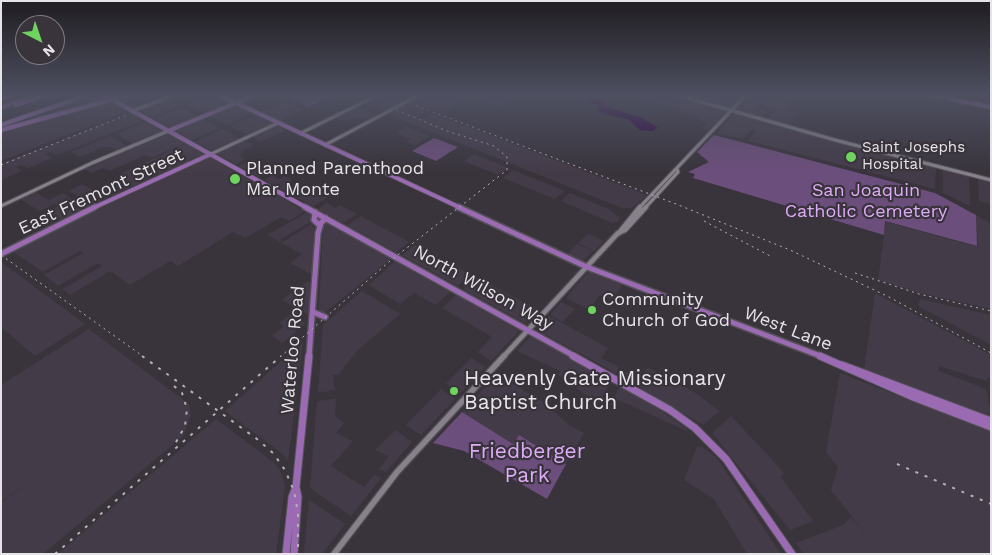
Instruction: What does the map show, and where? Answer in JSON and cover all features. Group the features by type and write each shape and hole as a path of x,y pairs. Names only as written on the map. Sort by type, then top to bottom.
{"main road":[{"path":"1,130 35,121"},
{"name":"North Wilson Way","path":"151,121 661,404 695,428 740,475 792,554"},
{"path":"168,131 192,121"},
{"name":"West Lane","path":"273,121 586,267 840,364 878,382 914,394"},
{"name":"East Fremont Street","path":"1,253 90,207 212,154"},
{"path":"314,212 314,220 319,225 326,218"},
{"name":"Waterloo Road","path":"294,554 298,497 296,488 313,312 319,225"},
{"path":"313,312 325,317"},
{"name":"West Lane","path":"840,364 848,365 991,427"},
{"path":"914,394 928,400 930,397 991,421"},
{"name":"Waterloo Road","path":"286,554 292,497 296,488"}],"street":[{"path":"301,134 327,121"},
{"path":"325,145 370,121"},
{"path":"334,554 394,476 586,267 618,233 636,218 722,121"},
{"path":"770,121 854,145 991,180"},
{"name":"East Fremont Street","path":"212,154 278,123"},
{"path":"1,206 92,163 168,131"}],"shaded area":[{"path":"41,121 102,121 1,161 1,131"},
{"path":"110,121 142,121 57,155 50,152 45,154 52,158 28,168 21,165 16,167 22,171 1,180 1,164"},
{"path":"158,121 185,121 170,127"},
{"path":"198,121 206,121 219,128 192,140 175,131"},
{"path":"219,121 236,121 227,125"},
{"path":"242,121 268,121 272,123 248,135 230,126"},
{"path":"404,121 453,121 647,195 632,208 622,208"},
{"path":"630,121 647,121 658,128 652,131 640,130"},
{"path":"703,121 718,121 708,130 701,128 707,123"},
{"name":"Saint Josephs Hospital","path":"728,121 764,121 936,168 935,189 749,141 756,131 753,129 742,139 717,133"},
{"path":"775,121 792,121 789,125"},
{"path":"146,122 162,131 132,143 117,134"},
{"path":"277,125 286,130 261,142 251,137"},
{"path":"406,127 429,136 415,145 407,142 410,139 396,133"},
{"path":"223,129 240,139 211,150 195,142"},
{"path":"167,133 185,143 151,158 145,155 110,171 103,168 92,173 84,169"},
{"path":"111,136 126,146 116,150 111,147 103,147 80,157 71,152"},
{"path":"244,141 254,145 241,152 243,154 239,156 245,159 236,164 217,154"},
{"path":"186,144 204,154 52,223 42,214 58,206 55,204 39,211 21,199 35,192 49,200 63,193 73,199 79,197 69,191 82,184 97,192 117,186 115,184 125,179 117,175"},
{"path":"474,154 508,168 498,175 464,161"},
{"path":"209,157 305,211 289,221 281,217 245,238 233,232 178,266 170,261 130,285 110,271 70,295 63,289 102,266 98,263 58,286 44,275 83,253 80,251 43,272 12,251 79,215"},
{"path":"249,161 255,165 260,163 272,171 259,177 239,166"},
{"path":"513,170 565,191 555,199 503,178"},
{"path":"943,170 969,176 970,206 943,193"},
{"path":"273,175 280,179 284,176 292,180 288,183 295,187 286,192 264,180"},
{"path":"978,179 991,181 991,204 979,201"},
{"path":"299,188 307,192 311,190 327,198 313,206 290,194"},
{"path":"570,193 611,210 620,217 618,222 612,223 561,201"},
{"path":"327,203 335,208 340,205 357,214 343,223 318,209"},
{"path":"308,212 312,221 280,240 283,242 312,224 314,229 312,273 290,263 302,254 267,235"},
{"path":"976,215 991,224 991,309 920,293 878,280 886,222 978,247"},
{"path":"361,216 409,242 396,252 347,225"},
{"path":"326,223 392,258 323,314 319,311 323,224"},
{"path":"588,234 604,241 594,251 578,243"},
{"path":"577,244 593,251 583,261 567,254"},
{"path":"415,245 470,274 458,286 402,255"},
{"path":"395,261 450,292 436,305 414,293 400,304 369,285"},
{"path":"1,262 85,324 35,356 1,327"},
{"path":"588,272 622,285 612,300 599,295 590,310 566,298"},
{"path":"476,277 538,310 525,323 463,289"},
{"path":"306,282 310,282 309,313 306,314 282,300"},
{"path":"362,291 400,314 357,351 338,375 333,375 335,390 318,393 323,325"},
{"path":"875,293 991,355 991,378 987,377 987,381 939,366 939,371 986,389 991,413 988,415 864,369"},
{"path":"456,295 519,331 491,361 478,352 492,337 442,308"},
{"path":"920,299 991,315 991,345 918,306"},
{"path":"561,302 575,309 563,322 550,315"},
{"path":"291,314 305,322 305,324 283,343 272,336 284,326 279,323"},
{"path":"549,316 608,348 601,358 619,367 616,373 537,330"},
{"path":"89,329 189,404 191,415 183,436 43,554 1,554 1,503 39,474 1,502 1,385"},
{"path":"531,336 611,381 600,402 558,375 560,371 517,351"},
{"path":"303,342 288,461 284,455 225,411"},
{"path":"471,358 485,367 461,393 446,384"},
{"path":"647,367 694,392 720,411 703,425 624,378 627,372 641,379"},
{"path":"840,373 991,431 991,554 804,554 796,543 843,525 851,517 870,540 831,490 838,467 826,452"},
{"path":"497,374 543,402 569,425 584,433 566,464 519,435 513,444 462,412"},
{"path":"620,386 663,412 689,432 614,398"},
{"path":"441,389 455,399 421,435 406,425"},
{"path":"336,399 335,416 344,423 336,433 353,441 331,466 364,487 374,475 381,478 351,516 310,488 317,401"},
{"path":"731,416 777,465 784,474 780,476 813,521 790,530 712,433"},
{"path":"216,419 273,462 280,470 285,485 276,554 58,554"},
{"path":"395,430 412,442 386,472 379,469 389,456 375,450"},
{"path":"697,447 702,447 716,457 781,554 747,554 714,499 684,480"},
{"path":"309,500 345,524 322,554 304,554"}],"green space":[{"name":"San Joaquin Catholic Cemetery","path":"714,135 935,193 976,215 977,246 885,221 884,235 693,178 695,174 688,172 709,162 697,152"},
{"path":"434,138 458,147 436,161 412,151"},
{"name":"Friedberger Park","path":"462,412 513,444 519,435 566,464 547,499 464,451 433,443"}],"railway":[{"path":"1,165 112,121"},
{"path":"280,357 390,261 507,170 507,157 494,146 422,121"},
{"path":"456,121 676,204 790,250 889,297 991,353"},
{"path":"704,221 772,257"},
{"path":"1,255 144,357"},
{"path":"855,273 919,294 991,311"},
{"path":"142,356 218,411"},
{"path":"218,411 281,356"},
{"path":"174,386 182,393 187,409 185,426 175,444"},
{"path":"55,554 218,411"},
{"path":"218,411 273,453 285,470 294,491 298,513 298,554"},
{"path":"897,464 991,504"}],"place":[{"name":"Saint Josephs Hospital","path":"851,157"},
{"name":"Planned Parenthood Mar Monte","path":"235,179"},
{"name":"Community Church of God","path":"592,310"},
{"name":"Heavenly Gate Missionary Baptist Church","path":"454,391"}]}
